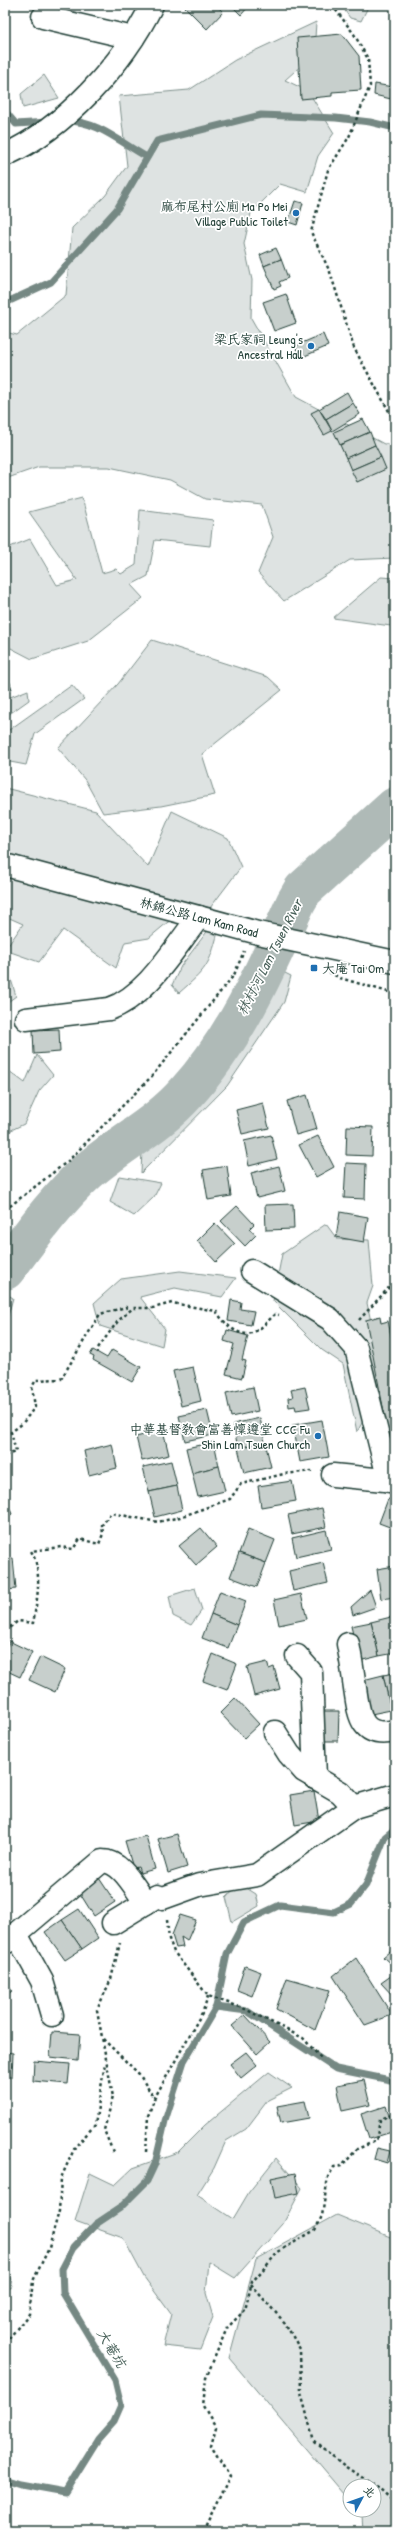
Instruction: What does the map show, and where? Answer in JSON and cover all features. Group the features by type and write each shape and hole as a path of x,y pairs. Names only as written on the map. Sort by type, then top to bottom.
{"street":[{"path":"5,155 50,127 90,92 133,38 152,5"},
{"path":"44,17 133,38"},
{"name":"林錦公路 Lam Kam Road","path":"5,865 199,917 252,939 303,941 395,962"},
{"path":"26,1020 109,1009 121,1005 143,987 199,917"},
{"path":"252,1271 330,1319 345,1333 356,1348 392,1481 333,1475"},
{"path":"348,1644 360,1717 371,1731 382,1734 395,1731"},
{"path":"297,1656 311,1672 315,1778"},
{"path":"275,1732 290,1754 304,1770 340,1792 354,1807"},
{"path":"117,1932 146,1903 157,1896 163,1898 199,1885 257,1875 354,1807 395,1795"},
{"path":"52,2016 42,1981 10,1938 102,1861 110,1861 120,1868 146,1903"}],"path":[{"path":"332,5 354,34 368,59 370,86 349,137 328,170 311,232 330,272 354,348 395,422"},
{"path":"5,1210 68,1161 152,1076 234,975 252,939"},
{"path":"327,971 340,978 395,994"},
{"path":"345,1333 395,1281"},
{"path":"98,1348 128,1311 133,1308 153,1308 172,1304 216,1311 226,1326 237,1332 250,1333 255,1332 274,1314 281,1315"},
{"path":"5,1455 16,1452 11,1432 22,1424 35,1407 32,1386 36,1380 61,1379 100,1314 126,1307 128,1311"},
{"path":"5,1631 18,1620 33,1623 37,1598 37,1560 31,1551 61,1547 73,1549 80,1539 99,1544 103,1534 102,1525 111,1513 158,1522 218,1505 230,1499 241,1484 284,1474 318,1471 333,1475"},
{"path":"167,1914 169,1939 174,1952 208,1996 244,2008 303,2038 321,2058"},
{"path":"113,2152 104,2130 113,2097 105,2061 97,2010 111,1979 117,1932"},
{"path":"146,2152 148,2116 154,2099 203,2011 208,1996"},
{"path":"102,2038 139,2074 154,2099"},
{"path":"5,2343 29,2314 33,2281 49,2248 59,2211 61,2178 75,2147 95,2125 105,2061"},
{"path":"203,2531 230,2476 211,2446 216,2426 203,2406 206,2378 227,2328 245,2310 251,2285 278,2252 315,2230 322,2216 328,2177 334,2167 342,2166 357,2149 376,2141 380,2120 395,2112"},
{"path":"251,2285 285,2323 300,2349 301,2393 314,2441 346,2467 378,2488 395,2504"}],"shaded area":[{"path":"341,5 369,5 361,21 350,18"},
{"path":"316,22 314,54 285,80 308,91 334,133 318,156 307,192 280,184 251,213 244,244 252,280 251,318 296,397 384,444 395,443 395,558 350,560 284,601 258,573 273,537 262,505 205,499 170,480 109,467 39,467 5,479 5,332 17,335 66,295 72,228 105,196 127,166 119,96 189,90 235,60"},
{"path":"44,75 59,98 23,108 21,94"},
{"path":"82,498 102,573 116,569 121,574 136,565 140,510 213,520 210,546 155,540 148,576 131,585 143,598 88,641 32,659 5,645 5,549 30,539 57,585 77,580 29,512"},
{"path":"381,577 395,578 395,624 391,626 333,618"},
{"path":"152,640 268,677 282,690 202,754 215,795 161,806 103,813 85,780 58,748 118,684"},
{"path":"72,685 84,699 35,734 26,765 5,761 5,723 9,730"},
{"path":"28,690 29,700 5,717 5,699"},
{"path":"5,788 96,811 148,867 172,811 228,838 241,867 207,912 168,922 149,938 125,942 116,968 63,930 39,962 5,950 23,924 5,916"},
{"path":"209,929 218,932 209,960 201,972 179,993 172,985 181,966"},
{"path":"279,970 291,976 284,1002 227,1086 141,1173 142,1150 180,1122"},
{"path":"10,976 16,996 5,1004 5,978"},
{"path":"37,1055 53,1075 39,1091 24,1124 5,1133 5,1111 11,1091 5,1085 5,1068 25,1083"},
{"path":"119,1176 161,1183 154,1197 134,1216 110,1202"},
{"path":"326,1224 337,1239 369,1240 373,1286 367,1303 384,1383 357,1432 343,1364 322,1350 273,1301 282,1254"},
{"path":"395,1265 395,1300 393,1301 391,1268"},
{"path":"180,1271 236,1278 222,1297 175,1288 140,1297 165,1329 162,1346 100,1326 94,1303 121,1279"},
{"path":"5,1293 13,1298 5,1326"},
{"path":"195,1588 202,1610 191,1625 173,1616 169,1596"},
{"path":"240,1884 256,1894 259,1906 232,1922 226,1897"},
{"path":"269,2072 292,2088 268,2100 246,2129 226,2141 214,2168 197,2195 233,2219 249,2192 276,2158 302,2188 283,2224 235,2278 209,2262 206,2293 213,2317 200,2350 163,2346 171,2314 144,2277 123,2238 75,2221 90,2173 115,2185 133,2168 178,2152 205,2125"},
{"path":"337,2215 395,2239 395,2531 363,2531 362,2518 382,2518 382,2478 342,2478 342,2492 229,2358 256,2259"},
{"path":"5,2263 13,2286 5,2292"}],"water":[{"path":"395,789 395,824 301,912 288,920 277,912 282,896 307,868"}],"building":[{"path":"187,5 216,5 223,12 207,29 185,7"},
{"path":"231,5 250,5 241,15"},
{"path":"342,34 359,56 361,90 332,92 332,96 301,99 297,38"},
{"path":"375,84 393,87 391,99 374,95"},
{"name":"麻布尾村公廁 Ma Po Mei Village Public Toilet","path":"295,201 303,203 297,225 288,222"},
{"path":"276,248 281,259 264,266 260,255"},
{"path":"281,259 288,278 279,282 281,286 274,289 264,266"},
{"path":"286,294 296,323 274,331 263,302"},
{"name":"梁氏家祠 Leung's Ancestral Hall","path":"323,334 328,346 300,358 295,346"},
{"path":"347,392 353,403 326,419 319,409"},
{"path":"353,403 360,414 332,431 326,419"},
{"path":"319,409 332,431 324,435 311,413"},
{"path":"363,419 370,432 340,445 334,432"},
{"path":"370,432 375,445 346,458 340,445"},
{"path":"375,445 381,457 351,470 346,458"},
{"path":"381,457 386,469 357,482 351,470"},
{"path":"5,668 12,689 5,691"},
{"path":"59,1029 60,1052 34,1054 33,1030"},
{"path":"307,1095 317,1129 296,1135 287,1101"},
{"path":"263,1103 269,1128 242,1134 236,1110"},
{"path":"395,1112 395,1122 391,1114"},
{"path":"347,1126 373,1127 372,1156 346,1155"},
{"path":"271,1135 277,1159 249,1166 244,1141"},
{"path":"318,1136 334,1167 316,1177 299,1145"},
{"path":"346,1163 366,1164 365,1199 344,1198"},
{"path":"227,1166 231,1196 208,1200 203,1170"},
{"path":"279,1166 285,1191 257,1198 251,1173"},
{"path":"293,1204 294,1229 266,1230 265,1205"},
{"path":"237,1206 254,1224 249,1229 256,1235 245,1246 221,1221"},
{"path":"340,1212 368,1217 364,1242 336,1237"},
{"path":"215,1223 235,1244 216,1262 197,1241"},
{"path":"231,1300 241,1302 240,1309 254,1311 251,1325 228,1321"},
{"path":"380,1316 381,1323 388,1321 395,1355 395,1453 392,1453 366,1320"},
{"path":"227,1330 248,1336 242,1360 246,1361 242,1378 226,1374 234,1344 224,1341"},
{"path":"93,1350 107,1358 112,1350 141,1367 132,1382 93,1360 94,1357 90,1355"},
{"path":"193,1367 201,1401 181,1406 173,1371"},
{"path":"253,1387 258,1411 231,1417 226,1393"},
{"path":"305,1387 310,1408 296,1410 295,1406 289,1407 288,1398 293,1397 291,1390"},
{"path":"207,1410 213,1435 185,1441 179,1416"},
{"path":"260,1418 265,1442 238,1448 233,1424"},
{"path":"322,1420 329,1457 300,1462 293,1425"},
{"path":"163,1430 169,1455 142,1461 136,1437"},
{"path":"214,1442 219,1466 192,1473 186,1448"},
{"path":"265,1442 271,1467 244,1473 238,1448"},
{"path":"112,1444 117,1468 89,1475 84,1451"},
{"path":"171,1461 177,1486 149,1492 143,1467"},
{"path":"219,1466 225,1491 198,1497 192,1473"},
{"path":"292,1481 296,1501 261,1507 258,1486"},
{"path":"177,1486 182,1510 155,1517 149,1492"},
{"path":"5,1498 12,1514 5,1518"},
{"path":"388,1499 395,1501 395,1529 379,1523"},
{"path":"322,1508 326,1527 292,1534 288,1515"},
{"path":"201,1528 217,1547 196,1565 179,1546"},
{"path":"248,1529 275,1540 266,1563 239,1553"},
{"path":"326,1530 331,1549 296,1557 292,1538"},
{"path":"239,1553 266,1563 257,1587 230,1577"},
{"path":"13,1558 16,1589 5,1590 5,1559"},
{"path":"323,1563 328,1583 293,1591 289,1571"},
{"path":"395,1566 395,1597 381,1599 377,1569"},
{"path":"370,1590 376,1607 353,1615 351,1607"},
{"path":"220,1591 246,1601 237,1625 211,1614"},
{"path":"301,1594 307,1619 279,1625 274,1600"},
{"path":"211,1614 237,1625 228,1648 202,1638"},
{"path":"391,1617 395,1636 395,1653 379,1656 371,1622"},
{"path":"371,1622 379,1656 359,1661 351,1626"},
{"path":"9,1641 32,1652 20,1677 5,1670 5,1650"},
{"path":"213,1654 237,1664 227,1690 203,1681"},
{"path":"40,1657 65,1669 55,1692 29,1680"},
{"path":"267,1662 269,1669 274,1667 280,1689 254,1696 247,1667"},
{"path":"395,1673 395,1709 391,1710 383,1675"},
{"path":"383,1675 391,1710 371,1714 363,1680"},
{"path":"235,1698 259,1724 244,1738 220,1713"},
{"path":"315,1711 339,1711 338,1741 314,1741"},
{"path":"314,1791 319,1821 295,1825 290,1795"},
{"path":"177,1834 187,1867 168,1873 158,1839"},
{"path":"146,1836 155,1869 140,1873 138,1867 133,1868 125,1841"},
{"path":"99,1878 115,1902 94,1916 79,1892"},
{"path":"79,1909 98,1938 82,1949 62,1920"},
{"path":"180,1915 196,1920 187,1941 181,1937 183,1947 176,1948 172,1935"},
{"path":"62,1920 82,1949 65,1960 45,1932"},
{"path":"395,1947 395,1968 383,1957"},
{"path":"356,1958 392,2015 365,2025 333,1976"},
{"path":"245,1966 261,1972 252,1996 237,1990"},
{"path":"395,1973 395,1998 381,1983"},
{"path":"287,1978 330,1990 315,2030 276,2009"},
{"path":"5,1980 12,1991 5,1996"},
{"path":"245,2015 270,2042 257,2054 232,2026"},
{"path":"52,2032 80,2034 78,2060 50,2057"},
{"path":"5,2052 13,2053 12,2077 5,2077"},
{"path":"246,2052 257,2065 241,2078 230,2064"},
{"path":"34,2061 70,2064 68,2084 33,2081"},
{"path":"364,2080 370,2105 342,2111 337,2085"},
{"path":"305,2101 309,2118 281,2123 277,2106"},
{"path":"386,2106 395,2131 369,2139 361,2114"},
{"path":"377,2148 390,2151 387,2163 374,2159"},
{"path":"295,2173 299,2193 275,2198 271,2178"}],"waterway":[{"path":"5,111 16,124 48,122"},
{"path":"5,303 51,282 117,209 157,141 261,115 336,118 370,122 395,128"},
{"path":"66,121 88,124 98,128 147,157"},
{"name":"林村河 Lam Tsuen River","path":"5,1270 44,1219 65,1194 87,1172 163,1115 186,1093 204,1072 235,1026 261,977 303,890 395,807"},
{"name":"大菴坑","path":"5,2479 21,2484 65,2492 98,2439 114,2421 121,2405 115,2380 63,2293 62,2269 73,2248 96,2224 120,2208 147,2181 155,2164 165,2121 184,2061 216,2007 227,1954 244,1922 280,1905 334,1912 351,1904 366,1885 385,1837 395,1829"},
{"path":"216,2007 247,2011 336,2069 395,2081"}],"place":[{"name":"麻布尾村公廁 Ma Po Mei Village Public Toilet","path":"296,213"},
{"name":"梁氏家祠 Leung's Ancestral Hall","path":"311,346"},
{"name":"大庵 Tai Om","path":"314,968"},
{"name":"中華基督教會富善懍遵堂 CCC Fu Shin Lam Tsuen Church","path":"318,1436"}]}
